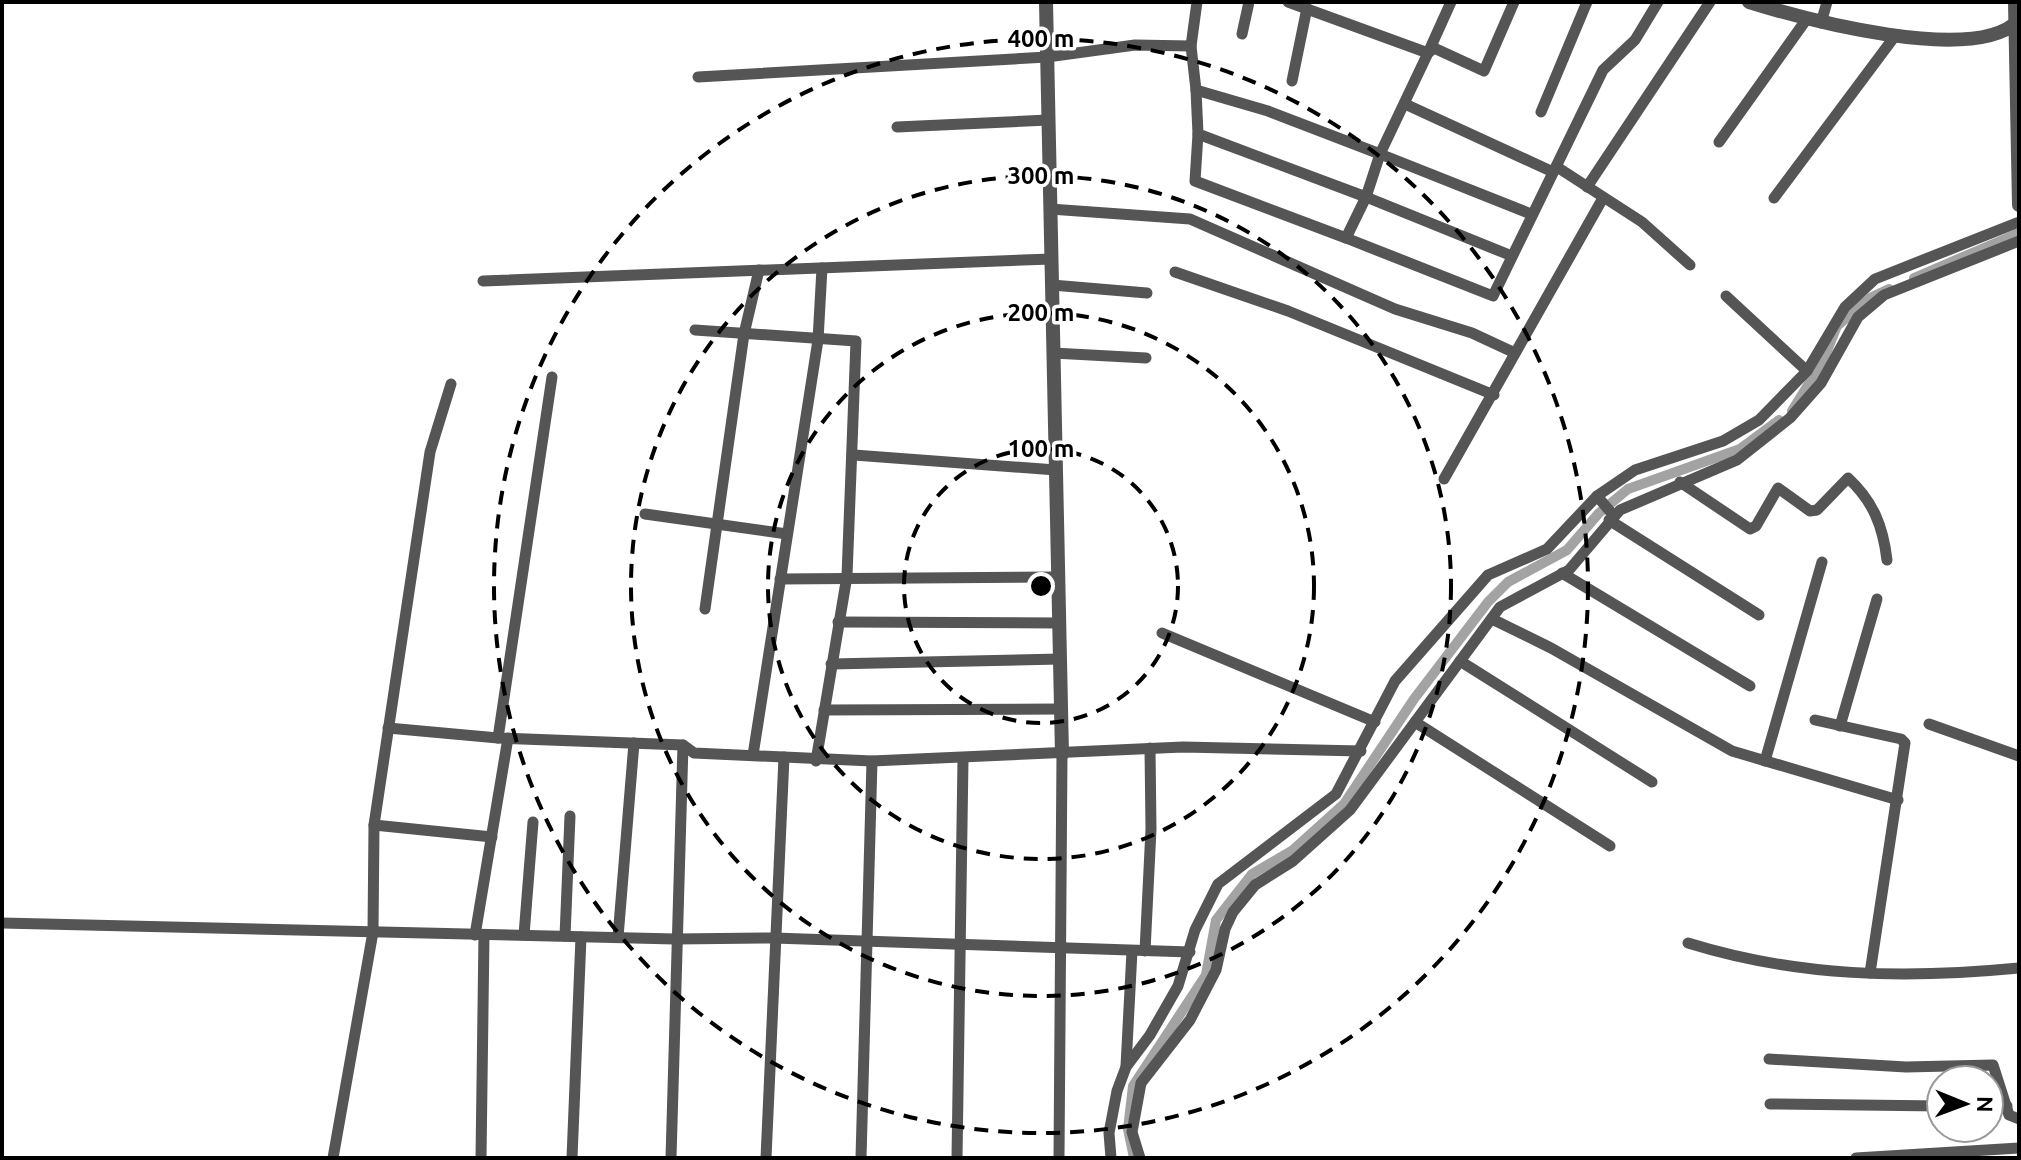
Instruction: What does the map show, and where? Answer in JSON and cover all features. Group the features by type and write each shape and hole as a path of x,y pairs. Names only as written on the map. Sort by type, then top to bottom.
{"street":[{"path":"1046,2 1062,754 1059,1158"},
{"path":"1197,2 1191,46 1198,134 1195,181 1493,296 1603,70 1635,40 1658,2"},
{"path":"1242,34 1249,2"},
{"path":"1288,2 1428,53"},
{"path":"1346,238 1366,197 1380,154 1451,2"},
{"path":"1428,53 1434,48 1484,71 1514,2"},
{"path":"1541,112 1587,2"},
{"path":"1587,187 1710,2"},
{"path":"1749,2 1806,20 1895,36 1989,38 2017,22"},
{"path":"1821,23 1827,2"},
{"path":"2015,2 2019,205"},
{"path":"1292,81 1307,8"},
{"path":"1719,142 1806,20"},
{"path":"1774,198 1895,36"},
{"path":"698,77 1047,57 1135,45 1191,46"},
{"path":"1196,90 1268,111 1531,214"},
{"path":"1405,104 1587,187 1642,222 1690,265"},
{"path":"897,127 1048,120"},
{"path":"1198,134 1512,256"},
{"path":"1444,479 1603,198"},
{"path":"1050,209 1190,219 1395,309 1472,333 1515,353"},
{"path":"1111,1158 1109,1133 1117,1091 1126,1067 1150,1035 1178,986 1195,930 1218,884 1336,794 1395,681 1488,575 1547,549 1597,496 1635,470 1723,441 1759,420 1807,371 1845,307 1875,279 2019,222"},
{"path":"1140,1158 1132,1132 1141,1083 1190,1020 1216,970 1225,929 1233,912 1255,885 1293,861 1351,809 1500,607 1569,570 1612,518 1680,482 1737,460 1790,418 1821,383 1858,317 1884,295 2019,241"},
{"path":"483,281 1051,259"},
{"path":"753,755 818,340 822,268"},
{"path":"705,609 744,334 759,270"},
{"path":"1175,272 1288,311 1494,395"},
{"path":"1052,285 1147,293"},
{"path":"1726,296 1807,371"},
{"path":"695,330 856,341 847,576 816,761"},
{"path":"1053,353 1146,358"},
{"path":"481,1158 480,935 552,377"},
{"path":"333,1158 373,932 374,825 430,452 451,384"},
{"path":"854,455 1056,470"},
{"path":"1680,482 1754,529 1778,488 1810,511 1817,510 1848,478 1863,492 1877,514 1887,560"},
{"path":"1597,496 1612,518 1759,615"},
{"path":"645,514 787,534"},
{"path":"1765,761 1822,562"},
{"path":"1562,573 1750,686"},
{"path":"780,579 847,576 1058,577"},
{"path":"1840,726 1877,599"},
{"path":"1492,619 1551,648 1732,751 1898,800"},
{"path":"838,622 1059,623"},
{"path":"1162,633 1375,722"},
{"path":"831,664 1060,659"},
{"path":"1460,661 1652,782"},
{"path":"824,710 1061,709"},
{"path":"1815,720 1903,741 1905,751 1870,973"},
{"path":"1415,722 1610,846"},
{"path":"1929,724 2019,756"},
{"path":"388,728 503,738 683,745 694,753 816,761 963,759 1150,748 1361,751"},
{"path":"618,937 634,743"},
{"path":"671,1158 683,745"},
{"path":"1145,951 1150,748"},
{"path":"766,1158 784,757"},
{"path":"957,1158 963,759"},
{"path":"861,1158 872,761"},
{"path":"1336,794 1351,809"},
{"path":"565,936 570,816"},
{"path":"524,935 533,822"},
{"path":"374,825 492,837"},
{"path":"2,923 675,939 774,938 866,944 1190,952"},
{"path":"572,1158 581,937"},
{"path":"1688,943 1749,962 1870,973 1939,976 2019,968"},
{"path":"1126,1067 1132,951"},
{"path":"1769,1059 1906,1067 1989,1064 1997,1069 2010,1117 2019,1119"},
{"path":"1770,1104 1925,1106"},
{"path":"1856,1158 2019,1148"}],"waterway":[{"path":"1914,278 2019,233"},
{"path":"1792,411 1823,361 1837,326 1870,298 1889,289"},
{"path":"1134,1158 1128,1129 1133,1086 1206,975 1216,920 1252,874 1293,850 1344,804 1414,699 1488,602 1508,582 1567,550 1599,513 1628,489 1740,449 1779,420"}]}
